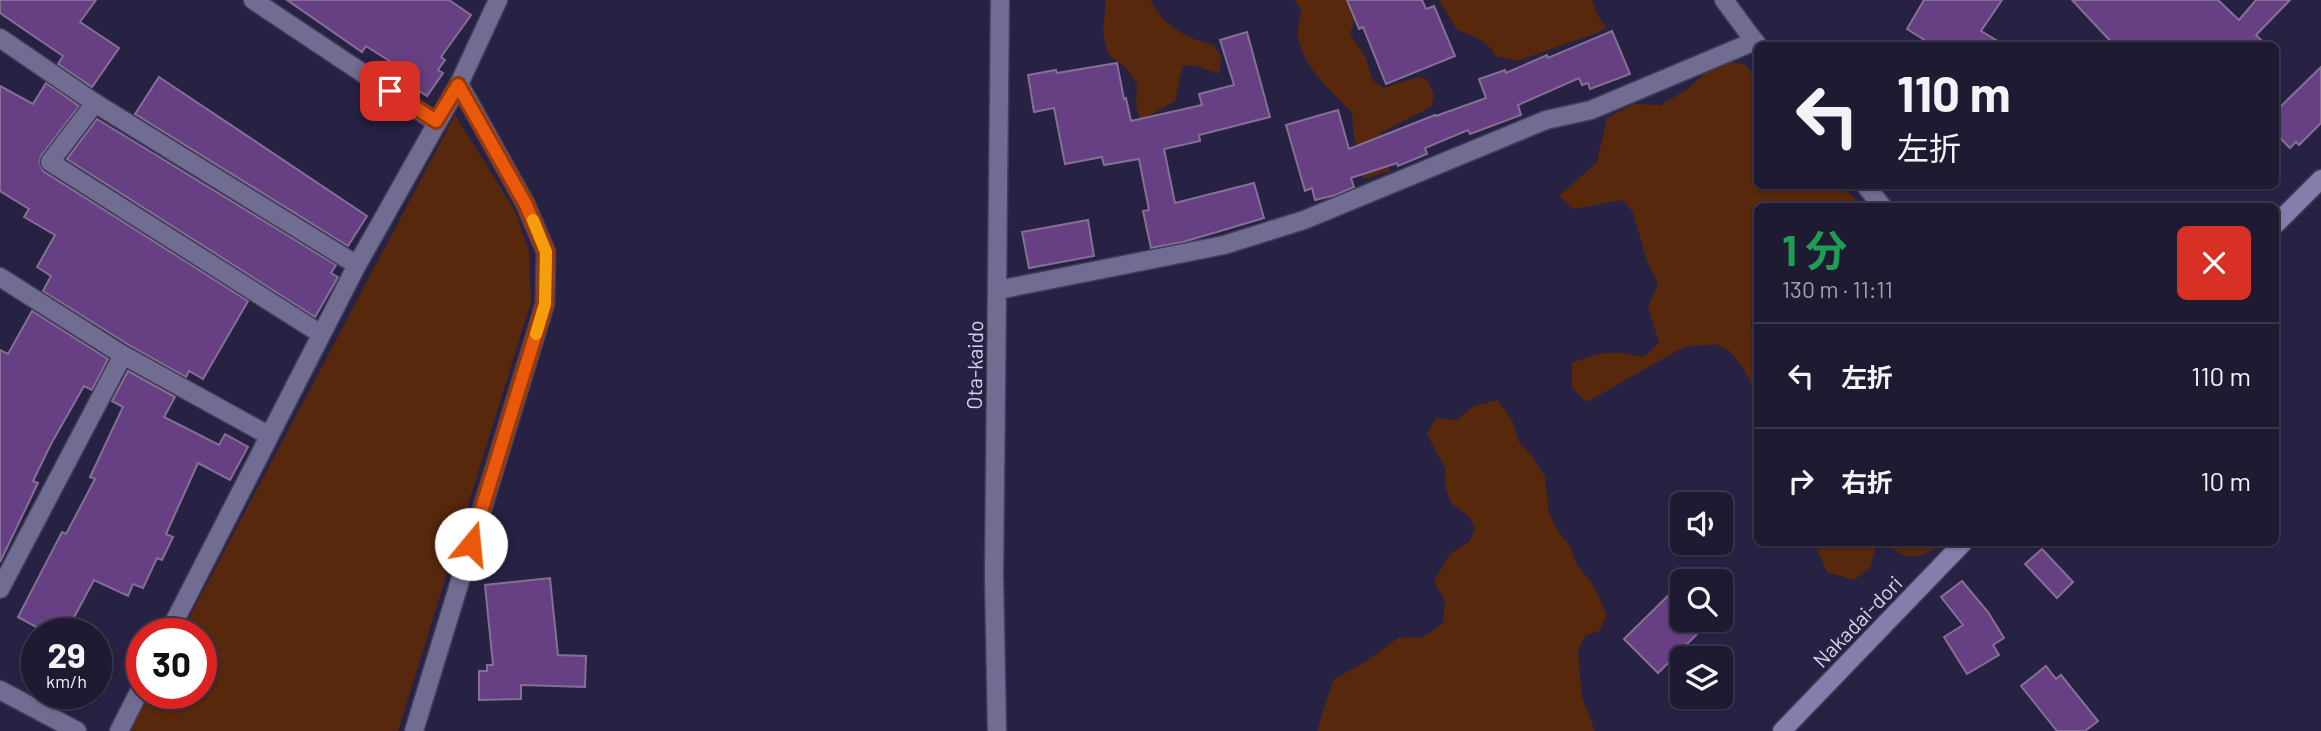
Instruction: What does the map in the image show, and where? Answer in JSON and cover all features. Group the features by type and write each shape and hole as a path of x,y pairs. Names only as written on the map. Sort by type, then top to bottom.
{"street":[{"path":"253,0 436,121"},
{"name":"Ota-kaido","path":"997,731 994,576 1000,0"},
{"path":"1724,0 1756,42"},
{"path":"176,618 357,265 458,85 491,3"},
{"path":"0,38 95,103 357,265"},
{"path":"998,290 1224,245 1304,220 1546,120 1591,110 1754,44"},
{"path":"414,731 545,304 546,252 525,203 458,85"},
{"path":"95,103 50,162 321,334"},
{"path":"2279,221 2321,179"},
{"path":"1868,189 1880,203"},
{"path":"0,277 123,355 268,435"},
{"path":"0,589 123,355"},
{"name":"Nakadai-dori","path":"1782,731 1960,546"},
{"path":"0,690 78,731"},
{"path":"119,731 130,709"}],"shaded area":[{"path":"1106,0 1150,0 1176,30 1214,45 1221,57 1219,74 1196,66 1183,65 1175,101 1140,121 1136,104 1137,85 1126,68 1108,54 1103,32"},
{"path":"1294,0 1379,0 1358,10 1350,34 1365,56 1373,81 1384,88 1417,77 1427,79 1434,96 1431,107 1380,133 1390,171 1363,179 1352,112 1307,62 1298,38 1301,9"},
{"path":"1439,0 1592,0 1606,27 1597,33 1517,61 1496,56 1484,42 1457,30"},
{"path":"1727,61 1745,65 1754,76 1754,189 1844,189 1859,203 1754,203 1754,319 1750,322 1754,337 1754,390 1744,369 1730,352 1716,344 1684,347 1587,402 1572,388 1572,363 1607,353 1643,357 1659,343 1648,307 1658,284 1647,261 1633,213 1623,200 1573,209 1559,196 1597,162 1607,118 1634,104 1661,105 1689,88 1711,68"},
{"path":"455,115 515,211 529,252 531,302 398,731 129,731 141,709 217,709 217,618 189,618"},
{"path":"1498,400 1512,421 1520,444 1533,457 1545,477 1549,513 1570,546 1577,565 1592,583 1607,615 1599,631 1586,635 1578,650 1582,697 1595,731 1317,731 1333,680 1368,660 1398,638 1423,637 1443,623 1445,601 1434,581 1450,554 1470,541 1475,528 1469,517 1451,503 1445,487 1445,468 1427,434 1436,418 1457,420 1474,406"},
{"path":"1815,546 1876,546 1870,568 1854,580 1827,572"},
{"path":"1889,546 1938,546 1920,556 1900,553"}],"building":[{"path":"0,0 96,0 80,22 119,48 92,87 58,64 63,56 0,13"},
{"path":"287,0 449,0 471,15 441,57 445,60 438,70 443,73 427,96 400,78 405,71 366,46 362,52"},
{"path":"1347,0 1422,0 1426,9 1434,6 1455,56 1386,84 1363,27 1359,29"},
{"path":"1924,0 2002,0 1981,31 1999,42 1928,42 1907,29"},
{"path":"2072,0 2218,0 2239,20 2256,0 2290,0 2256,35 2263,42 2111,42"},
{"path":"1612,31 1630,74 1590,89 1588,83 1582,85 1579,78 1518,105 1521,115 1470,134 1468,130 1425,148 1427,154 1398,166 1397,163 1351,178 1354,187 1336,195 1315,200 1312,188 1305,191 1286,125 1338,110 1349,149 1486,98 1479,79 1505,70 1506,73 1547,55 1548,58"},
{"path":"1247,32 1270,117 1199,135 1200,141 1164,149 1175,203 1254,183 1264,218 1183,242 1151,248 1143,211 1149,210 1139,159 1104,165 1102,157 1065,164 1054,108 1034,112 1028,75 1117,63 1131,121 1202,105 1199,94 1234,85 1220,40"},
{"path":"2321,67 2321,123 2299,145 2296,142 2290,148 2279,137 2279,108"},
{"path":"159,77 367,216 348,246 135,114"},
{"path":"46,83 79,106 41,156 39,162 43,171 248,301 203,379 189,371 186,377 43,291 51,276 37,267 55,235 24,217 29,209 0,191 0,86 33,104"},
{"path":"97,119 336,265 331,273 338,277 315,317 67,159"},
{"path":"1088,220 1094,256 1029,268 1022,232"},
{"path":"32,311 108,359 92,390 84,386 51,444 33,481 38,483 0,562 0,350 8,354"},
{"path":"128,371 175,397 164,417 219,445 225,434 248,447 230,480 198,463 166,534 173,537 162,560 157,558 143,588 133,584 128,596 94,580 74,618 21,619 18,617 62,532 66,534 95,479 90,477 123,407 112,401"},
{"path":"2042,549 2073,582 2057,598 2025,564"},
{"path":"550,578 558,655 586,656 585,687 521,685 521,699 479,700 479,671 487,671 487,665 493,665 485,585"},
{"path":"1962,581 1988,612 2004,638 1993,645 1999,655 1967,674 1944,637 1963,625 1941,597"},
{"path":"1670,594 1670,632 1699,632 1685,646 1670,646 1670,661 1658,673 1624,639"},
{"path":"2046,666 2056,679 2061,675 2098,721 2085,731 2057,731 2021,686"}],"slow traffic":[{"path":"533,220 546,252 545,304 536,334"}],"route":[{"path":"390,91 436,121 458,85 525,203 546,252 545,304 471,544"}]}
